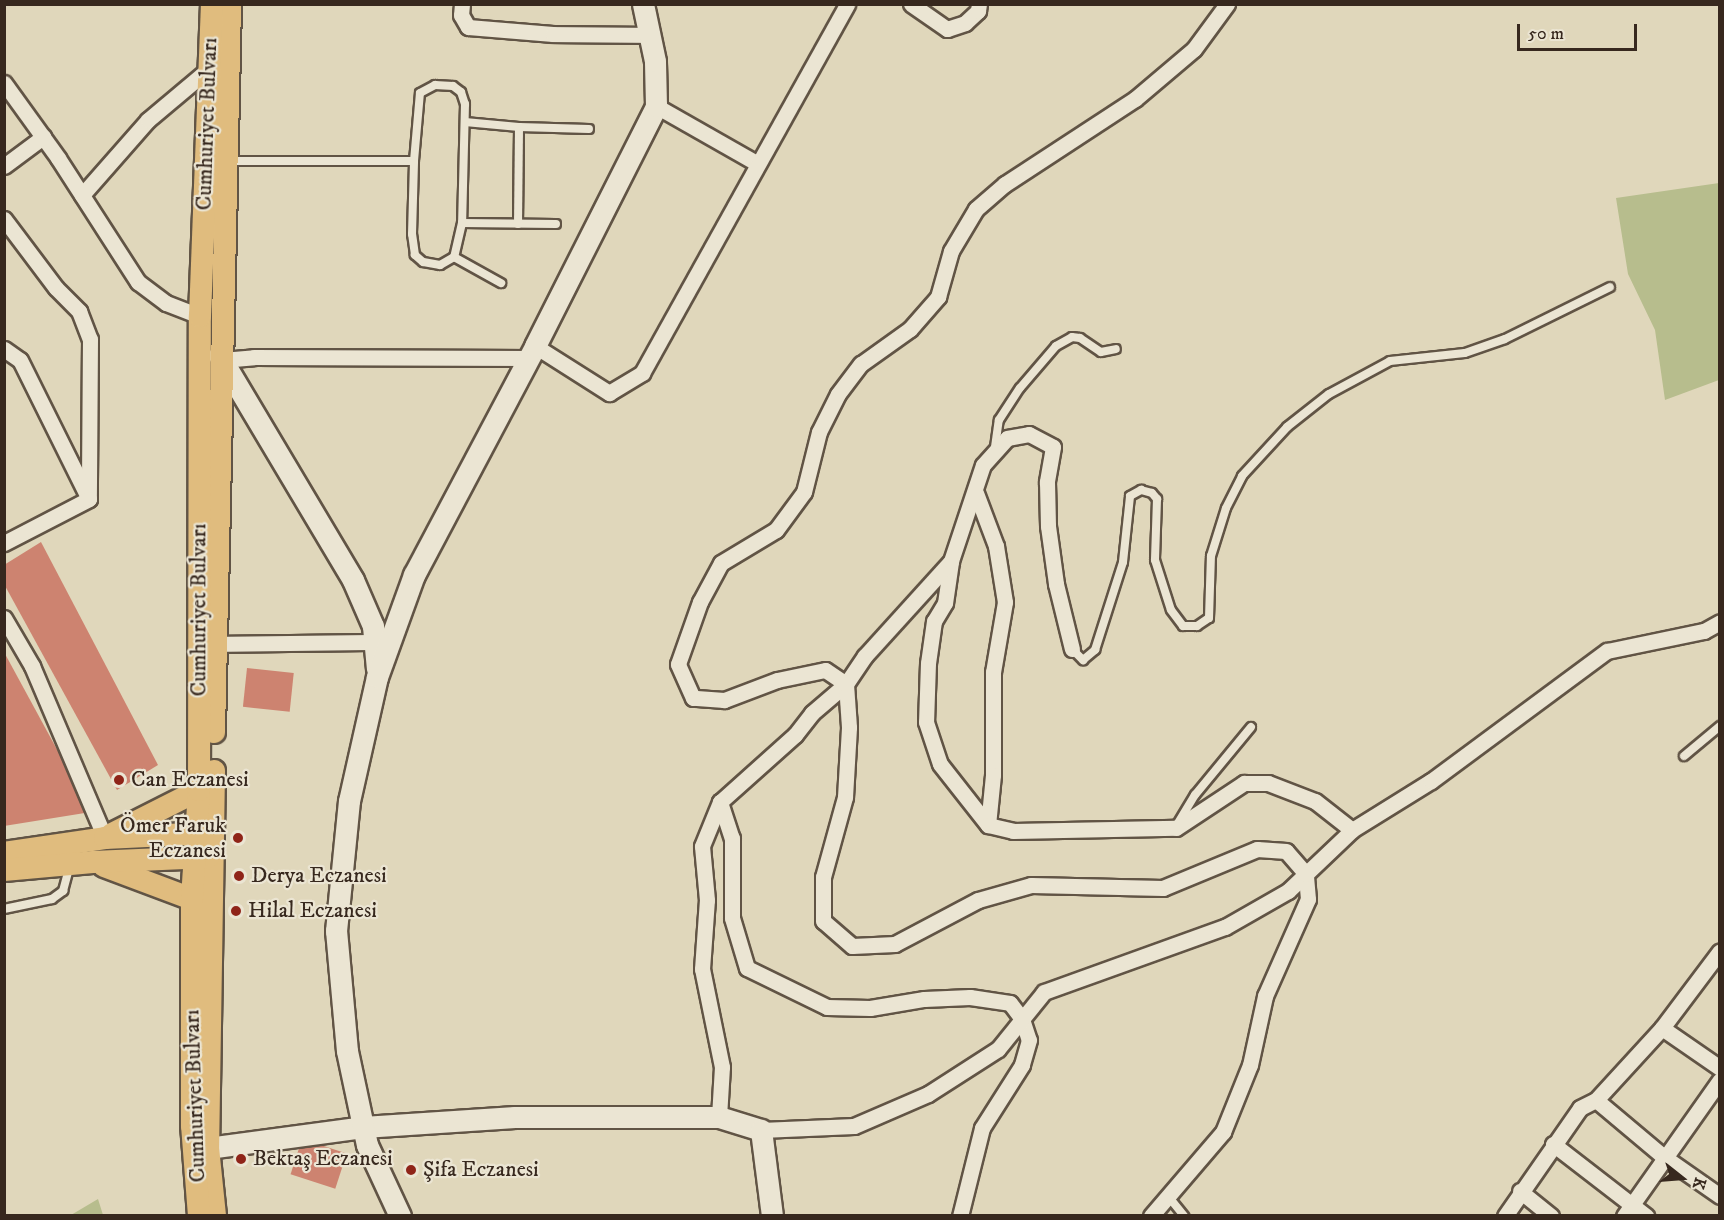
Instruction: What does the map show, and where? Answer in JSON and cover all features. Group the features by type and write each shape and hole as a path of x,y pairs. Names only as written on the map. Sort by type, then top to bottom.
{"main road":[{"name":"Cumhuriyet Bulvarı","path":"203,834 199,790 200,316 212,4"},
{"name":"Cumhuriyet Bulvarı","path":"215,1215 208,1148 203,834 216,644 230,4"},
{"path":"105,838 199,790"},
{"path":"4,853 105,838 203,834"},
{"name":"Cumhuriyet Bulvarı","path":"199,1215 192,1126 192,899 203,858"},
{"path":"4,870 93,862 203,858"},
{"path":"93,862 192,899"}],"street":[{"path":"462,4 461,15 468,27 553,34 650,35"},
{"path":"400,1215 367,1145 347,1051 336,931 348,801 383,642 414,575 656,106 655,61 644,4"},
{"path":"222,360 254,357 531,352 609,393 642,373 847,4"},
{"path":"915,5 946,29 965,23 978,11 979,4"},
{"path":"846,684 825,670 777,680 724,700 693,698 678,664 700,602 721,563 776,530 804,492 819,432 838,394 861,364 910,329 938,297 951,251 976,209 1005,184 1135,99 1194,49 1227,4"},
{"path":"82,195 148,120 210,68"},
{"path":"4,83 43,137 138,282 166,303 200,316 222,360 352,580 383,642"},
{"path":"656,106 758,164"},
{"path":"4,166 43,137"},
{"path":"4,219 56,288 80,311 90,339 89,499"},
{"path":"4,349 20,360 89,499"},
{"path":"1072,649 1056,584 1048,526 1047,482 1053,447 1029,434 1007,438 983,465 976,493 951,561 945,603 934,621 928,663 926,722 940,764 988,825 1013,831 1176,828 1244,783 1268,783 1316,801 1352,830"},
{"path":"976,493 996,546 1005,602 993,672 993,775 988,825"},
{"path":"4,543 89,499"},
{"path":"718,1117 722,1067 702,969 707,900 702,846 720,802 795,735 812,713 846,684 865,656 951,561"},
{"path":"4,618 32,666 105,838"},
{"path":"208,1148 363,1127 515,1117 718,1117 761,1130 854,1126 938,1087 998,1049 1044,992 1225,927 1288,891 1352,830 1431,781 1607,651 1704,631 1719,622"},
{"path":"216,644 383,642"},
{"path":"846,684 849,727 845,797 823,877 823,921 852,946 895,944 978,900 1030,885 1163,888 1257,849 1286,851 1306,874 1308,900 1265,996 1250,1065 1223,1132 1150,1215"},
{"path":"720,802 732,838 732,918 747,968 827,1007 870,1008 924,999 970,997 1010,1003 1022,1019 1029,1040 1022,1065 982,1128 960,1215"},
{"path":"1505,1215 1580,1108 1596,1100 1662,1028 1719,951"},
{"path":"1662,1028 1719,1068"},
{"path":"1628,1210 1719,1080"},
{"path":"1596,1100 1664,1157 1719,1196"},
{"path":"761,1130 772,1215"},
{"path":"1553,1144 1628,1210 1646,1215"},
{"path":"1520,1191 1551,1215"}],"lane":[{"path":"435,85 453,86 461,92 465,104 462,223 454,257 440,265 423,262 415,255 412,234 414,161 420,93 435,85"},
{"path":"465,122 519,127 589,129"},
{"path":"518,224 519,127"},
{"path":"226,161 414,161"},
{"path":"462,223 556,224"},
{"path":"454,257 501,283"},
{"path":"1072,649 1083,660 1095,650 1123,561 1130,496 1141,490 1152,493 1158,499 1155,560 1158,570 1171,610 1183,626 1197,626 1209,618 1211,556 1226,508 1242,476 1287,427 1329,393 1390,361 1465,353 1505,339 1611,287"},
{"path":"994,452 999,420 1020,388 1056,346 1072,338 1080,338 1101,352 1116,349"},
{"path":"1684,756 1719,726"},
{"path":"1176,828 1182,813 1195,795 1251,727"},
{"path":"4,909 52,899 63,891 71,864"},
{"path":"1168,1196 1184,1215"}],"green space":[{"path":"1719,183 1719,380 1665,400 1655,330 1628,274 1616,198"},
{"path":"98,1199 103,1215 71,1215"}],"building":[{"path":"41,542 158,765 117,790 4,584 4,565"},
{"path":"4,652 91,812 4,826"},
{"path":"247,668 294,673 290,712 243,707"},
{"path":"302,1139 347,1154 335,1189 291,1174"}],"place":[{"name":"Can Eczanesi","path":"119,780"},
{"name":"Ömer Faruk Eczanesi","path":"238,838"},
{"name":"Derya Eczanesi","path":"239,876"},
{"name":"Hilal Eczanesi","path":"236,911"},
{"name":"Bektaş Eczanesi","path":"241,1159"},
{"name":"Şifa Eczanesi","path":"411,1170"}]}
